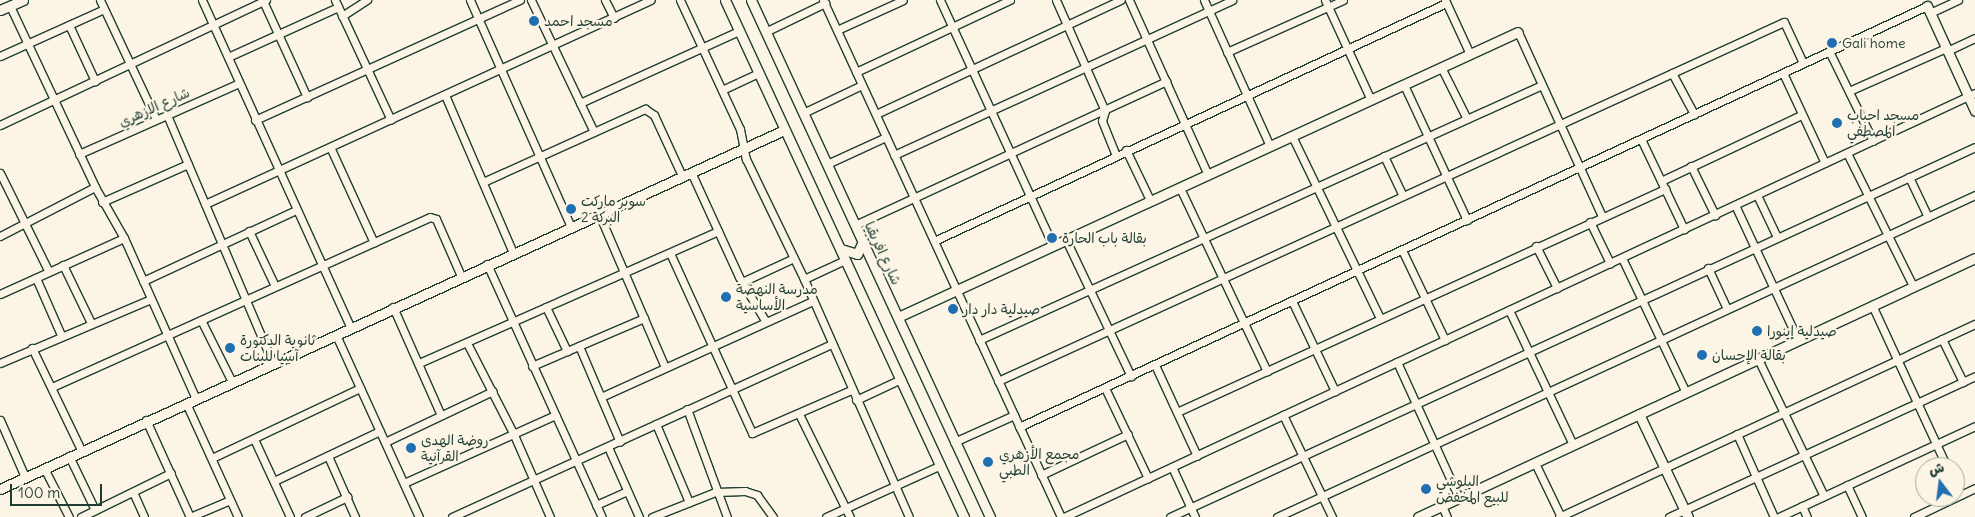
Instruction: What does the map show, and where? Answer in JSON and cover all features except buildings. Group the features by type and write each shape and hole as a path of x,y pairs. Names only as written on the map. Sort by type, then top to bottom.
{"street":[{"path":"23,0 3,7 27,44 102,202 124,238 196,399"},
{"path":"100,0 156,119"},
{"path":"202,0 277,171 350,328"},
{"path":"342,16 367,0"},
{"path":"470,0 542,155 571,227"},
{"path":"255,120 520,0"},
{"path":"531,0 594,132"},
{"path":"605,0 614,18"},
{"path":"205,204 330,149 651,0"},
{"path":"680,0 740,129 743,149 804,279 851,390 909,517"},
{"path":"725,0 964,517"},
{"name":"شارع افريقيا","path":"751,0 990,517"},
{"path":"940,0 1053,246"},
{"path":"856,72 1010,0"},
{"path":"1056,0 1105,111 1102,121 1116,155"},
{"path":"876,114 1121,0"},
{"path":"1129,0 1208,175"},
{"path":"1204,0 1270,146"},
{"path":"894,156 1232,0"},
{"path":"1227,52 1327,3 1343,0"},
{"path":"1020,428 1829,51 1928,10 1958,0"},
{"path":"0,125 265,1 307,97"},
{"path":"837,30 899,1"},
{"path":"934,241 1445,1 1470,54"},
{"path":"765,32 824,2 1060,517"},
{"path":"1327,3 1371,100"},
{"path":"228,57 279,34 336,4 391,120"},
{"path":"0,56 104,9"},
{"path":"1928,10 1972,95 1975,112"},
{"path":"998,381 1784,22 1803,63"},
{"path":"69,25 94,81"},
{"path":"580,103 739,32"},
{"path":"898,318 1150,200 1180,188 1518,32 1602,216"},
{"path":"1849,91 1975,38"},
{"path":"1829,51 1874,141"},
{"path":"1441,68 1467,119"},
{"path":"722,90 758,73"},
{"path":"1672,73 1694,114"},
{"path":"1783,73 1825,163"},
{"path":"855,225 1105,111 1166,81"},
{"name":"شارع الازهري","path":"79,154 239,83"},
{"path":"803,113 862,85"},
{"path":"1404,85 1466,220"},
{"path":"980,340 1542,85"},
{"path":"445,95 513,253"},
{"path":"1064,517 1972,95"},
{"path":"482,182 640,110 651,110 718,231 742,282 766,322"},
{"path":"167,114 244,300 273,364"},
{"path":"1661,181 1801,114"},
{"path":"0,489 146,420 273,364 487,264 784,130"},
{"path":"1292,136 1380,318"},
{"path":"827,164 886,137"},
{"path":"1641,138 1684,229"},
{"path":"1170,517 1975,146"},
{"path":"330,149 374,243"},
{"path":"1126,150 1150,200"},
{"path":"1847,153 1914,286"},
{"path":"1384,156 1403,196"},
{"path":"102,202 188,164"},
{"path":"1691,166 1715,214"},
{"path":"0,173 49,272"},
{"path":"1909,177 1928,217"},
{"path":"0,236 95,187"},
{"path":"1180,188 1267,371"},
{"path":"1177,412 1536,246 1665,189"},
{"path":"1758,195 1776,237"},
{"path":"1277,517 1975,196"},
{"path":"1735,205 1798,340"},
{"path":"143,281 296,210"},
{"path":"599,214 665,366"},
{"path":"52,387 320,265 433,217 461,276"},
{"path":"1590,222 1610,263"},
{"path":"419,363 718,231"},
{"path":"249,232 275,286"},
{"path":"0,294 124,238"},
{"path":"1066,240 1131,376"},
{"path":"840,249 854,255 860,251 863,241"},
{"path":"1536,246 1557,288"},
{"path":"1402,250 1445,340"},
{"path":"670,253 711,346 754,434 851,390"},
{"path":"742,282 794,258"},
{"path":"1622,258 1686,392"},
{"path":"1418,517 1975,258"},
{"path":"804,279 845,260"},
{"path":"487,264 602,517"},
{"path":"63,265 91,323"},
{"path":"1708,268 1727,309"},
{"path":"36,278 61,335"},
{"path":"0,363 61,335 151,299"},
{"path":"601,397 665,366 812,301"},
{"path":"1292,301 1335,391"},
{"path":"1872,306 1942,457"},
{"path":"546,307 566,351"},
{"path":"393,308 440,414"},
{"path":"1509,310 1573,445"},
{"path":"532,366 644,318"},
{"path":"201,320 232,382"},
{"path":"1535,463 1561,517 1664,466 1899,361 1975,324"},
{"path":"336,335 418,515 409,517"},
{"path":"1942,339 1963,382"},
{"path":"467,343 514,435 550,517"},
{"path":"452,517 469,514 534,481 608,448 687,409 832,344"},
{"path":"579,346 620,442"},
{"path":"32,348 81,450"},
{"path":"1758,359 1824,496"},
{"path":"1397,362 1460,498"},
{"path":"1155,365 1197,456"},
{"path":"1669,517 1686,514 1756,477 1919,404 1975,376"},
{"path":"856,400 901,378"},
{"path":"212,458 360,388"},
{"path":"1105,388 1148,478"},
{"path":"385,442 440,414 493,391"},
{"path":"186,403 238,517"},
{"path":"687,409 715,492 727,517"},
{"path":"799,414 850,517"},
{"path":"1639,414 1686,514"},
{"path":"404,483 555,415"},
{"path":"954,442 1014,415"},
{"path":"1283,415 1332,517"},
{"path":"0,420 25,477"},
{"path":"146,420 190,517 230,500"},
{"path":"656,424 689,502"},
{"path":"1779,517 1975,426"},
{"path":"274,481 380,431"},
{"path":"1041,475 1128,434"},
{"path":"1737,434 1774,517"},
{"path":"254,439 290,517"},
{"path":"608,448 639,517"},
{"path":"69,456 95,510"},
{"path":"328,456 355,517"},
{"path":"826,517 941,465"},
{"path":"1172,467 1195,517"},
{"path":"44,468 69,517"},
{"path":"80,517 171,473"},
{"path":"1847,485 1862,517"},
{"path":"596,505 628,491"},
{"path":"652,517 715,492 745,491 757,495 773,517"},
{"path":"132,492 144,517"},
{"path":"305,517 347,497"},
{"path":"1442,506 1447,517"},
{"path":"1802,506 1807,517"},
{"path":"1914,517 1936,507"}],"place":[{"name":"مسجد احمد","path":"534,21"},
{"name":"Gali home","path":"1832,43"},
{"name":"مسجد احباب المصطفي","path":"1837,123"},
{"name":"سوبر ماركت البركة 2","path":"571,209"},
{"name":"بقالة باب الحارة","path":"1052,238"},
{"name":"مدرسة النهضة الأساسية","path":"726,297"},
{"name":"صيدلية دار دار","path":"953,309"},
{"name":"صيدلية إينورا","path":"1757,331"},
{"name":"ثانوية الدكتورة آسيا للبنات","path":"230,348"},
{"name":"بقالة الإحسان","path":"1702,355"},
{"name":"روضة الهدى القرآنية","path":"411,448"},
{"name":"مجمع الأزهري الطبي","path":"988,462"},
{"name":"البلوشي للبيع المخفض","path":"1426,489"}]}
